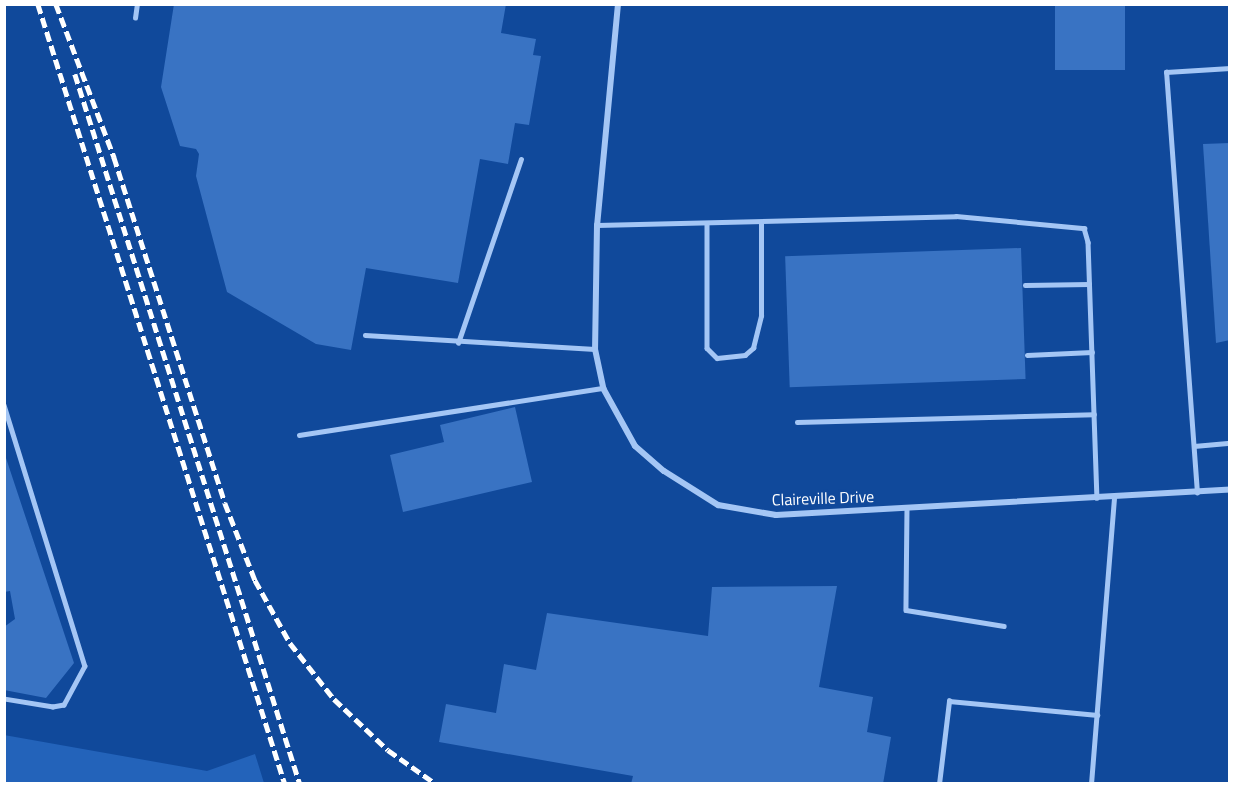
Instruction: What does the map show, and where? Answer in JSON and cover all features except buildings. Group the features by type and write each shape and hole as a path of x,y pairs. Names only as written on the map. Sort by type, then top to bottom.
{"street":[{"name":"Claireville Drive","path":"618,4 597,225 595,349 603,388 635,446 664,471 718,505 776,515 1230,490"}],"lane":[{"path":"135,18 137,4"},
{"path":"1197,493 1166,72 1230,68"},
{"path":"458,343 521,159"},
{"path":"597,225 760,223 956,216 1084,228 1089,284 1097,499"},
{"path":"707,224 707,348 717,358 745,355 753,348 761,316 760,223"},
{"path":"1024,285 1089,284"},
{"path":"366,335 458,343 595,349"},
{"path":"1027,355 1092,352"},
{"path":"299,435 603,388"},
{"path":"4,405 85,666 64,705 53,708 4,699"},
{"path":"797,422 1094,414"},
{"path":"1194,446 1230,443"},
{"path":"1091,783 1114,497"},
{"path":"907,508 906,610 1004,626"},
{"path":"939,783 949,701 1096,715"}],"shaded area":[{"path":"4,735 207,771 255,754 264,783 5,783"}],"railway":[{"path":"38,4 285,784"},
{"path":"56,4 114,157 225,503 255,580 290,643 334,699 388,750 436,784"},
{"path":"75,74 300,784"}]}
